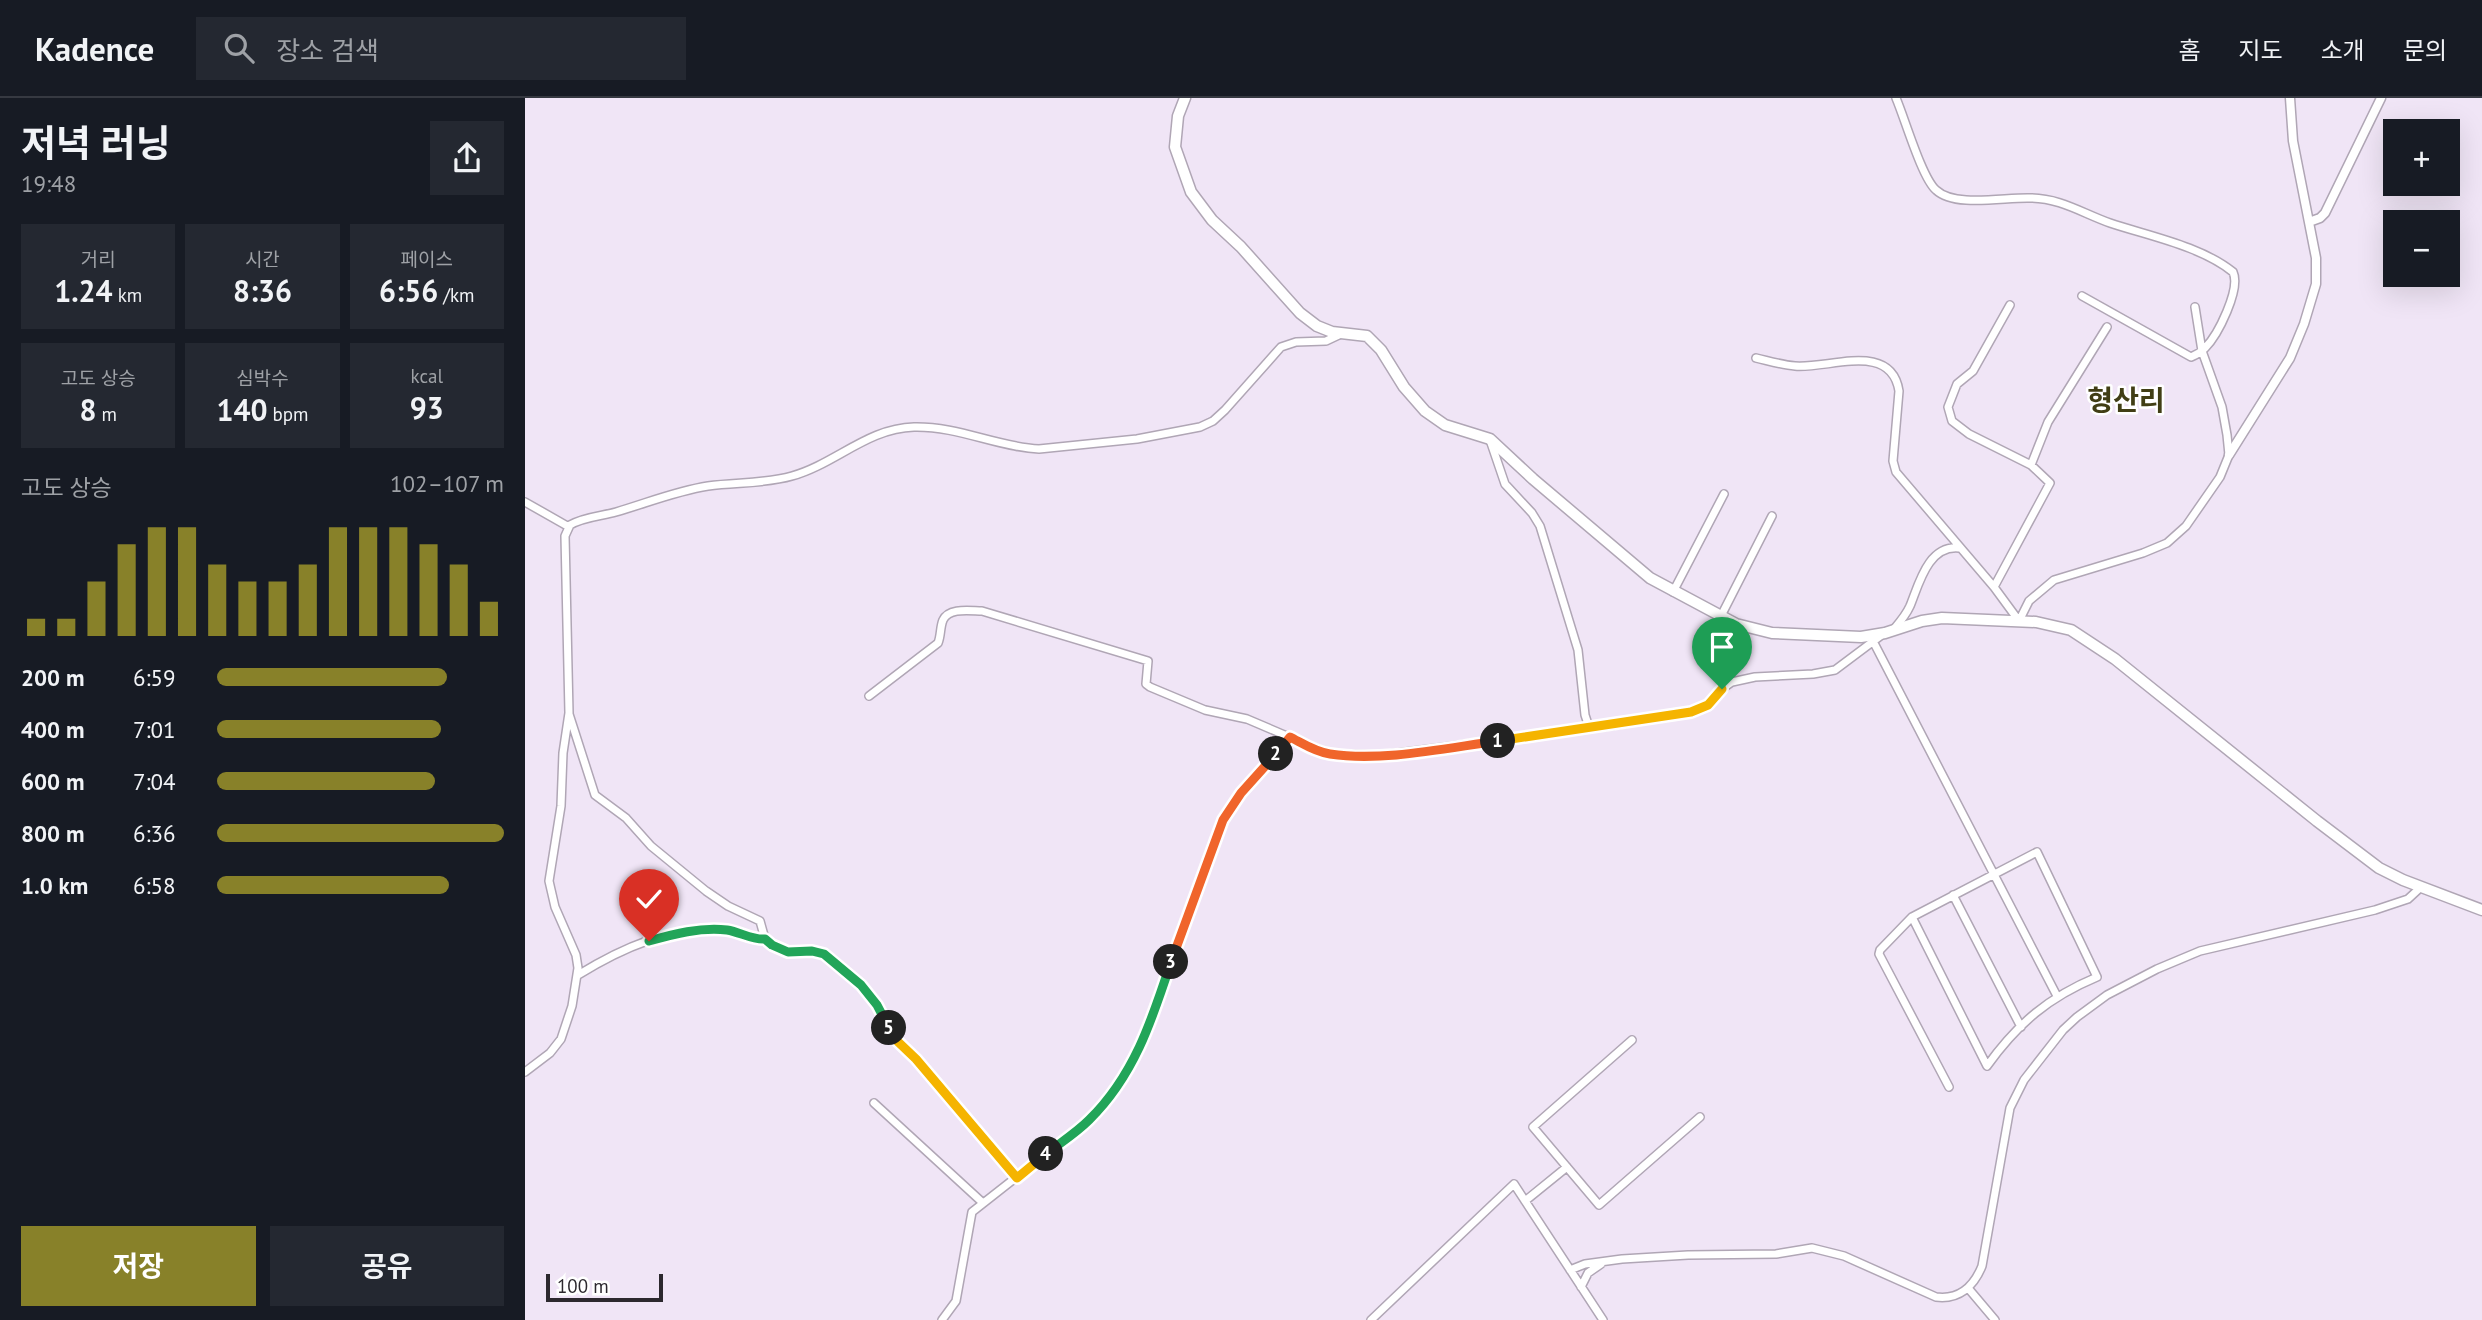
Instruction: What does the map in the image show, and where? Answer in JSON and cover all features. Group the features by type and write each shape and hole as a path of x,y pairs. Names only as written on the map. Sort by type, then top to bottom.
{"main road":[{"path":"1185,98 1178,116 1175,147 1194,197 1212,220 1241,247 1300,313 1324,329 1361,334 1372,340 1404,387 1425,411 1438,421 1490,439 1650,578 1746,628 1772,633 1861,637 1889,632 1933,618 2019,621 2064,627 2097,646 2379,868 2482,910"}],"street":[{"path":"1896,98 1931,184 1944,196 1961,200 2055,200 2106,222 2213,259 2233,272 2236,284 2222,320 2207,347 2191,357 2082,296"},
{"path":"1756,358 1795,366 1874,360 1892,372 1898,382 1899,391 1893,461 1896,472 1994,587 2019,621 2029,601 2054,580 2143,553 2167,543 2186,526 2220,477 2229,455 2290,358 2309,310 2317,273 2293,141 2290,98"},
{"path":"2309,222 2325,213 2381,98"},
{"path":"1994,587 2050,483 2031,465 1969,434 1952,421 1948,407 1957,384 1973,371 2010,305"},
{"path":"2195,307 2202,351 2222,407 2229,455"},
{"path":"2031,465 2049,422 2107,327"},
{"path":"525,1072 550,1053 561,1039 572,1006 577,975 578,962 555,907 549,881 562,806 563,753 569,713 565,536 574,522 617,512 682,491 792,477 881,433 904,428 954,430 1039,449 1137,439 1192,430 1219,416 1270,357 1282,347 1296,342 1326,341 1343,333"},
{"path":"1490,439 1505,484 1532,513 1540,526 1578,650 1585,715 1589,727"},
{"path":"1673,592 1724,494"},
{"path":"525,502 569,527"},
{"path":"1721,616 1772,516"},
{"path":"869,696 938,643 947,615 958,611 982,611 1149,661 1146,684 1150,687 1205,710 1247,719 1329,754 1370,755 1424,751 1615,725 1701,709 1726,685 1741,680 1835,670 1889,632 1905,616 1915,587 1939,553 1949,547 1959,548"},
{"path":"1874,643 2057,996"},
{"path":"569,713 595,795 627,818 651,846 706,891 728,906 760,921 765,939 772,945 788,952 812,951 824,954 861,985 877,1005 894,1038 916,1059 1017,1178"},
{"path":"942,1320 956,1301 972,1212 1088,1121 1117,1089 1140,1049 1150,1025 1180,933 1223,820 1241,793 1290,737"},
{"path":"1912,917 1987,1066 2039,1009 2057,996 2097,977 2037,852 1912,917 1879,954 1949,1087"},
{"path":"1570,1270 1585,1264 1635,1258 1776,1254 1812,1248 1844,1256 1936,1297 1951,1297 1968,1288 1979,1274 1985,1254 2010,1108 2024,1080 2077,1017 2108,995 2157,969 2200,951 2375,910 2408,899 2421,887"},
{"path":"1953,895 2021,1027"},
{"path":"577,975 631,946 686,932 728,930 756,939 765,939"},
{"path":"1632,1040 1533,1127 1599,1205 1700,1117"},
{"path":"874,1103 983,1203"},
{"path":"1525,1201 1567,1167"},
{"path":"1371,1320 1514,1184 1601,1319"},
{"path":"1581,1287 1588,1273 1602,1263"},
{"path":"1968,1288 1995,1320"}],"district":[{"name":"형산리","path":"2126,400"}],"route":[{"path":"649,941 686,932 728,930 756,939 765,939 780,950 788,952 812,951 824,954 861,985 877,1005 894,1038 916,1059 1017,1178 1088,1121 1117,1089 1130,1068 1150,1025 1180,933 1223,820 1241,793 1290,737 1329,754 1424,751 1691,712 1708,705 1722,689"}]}
